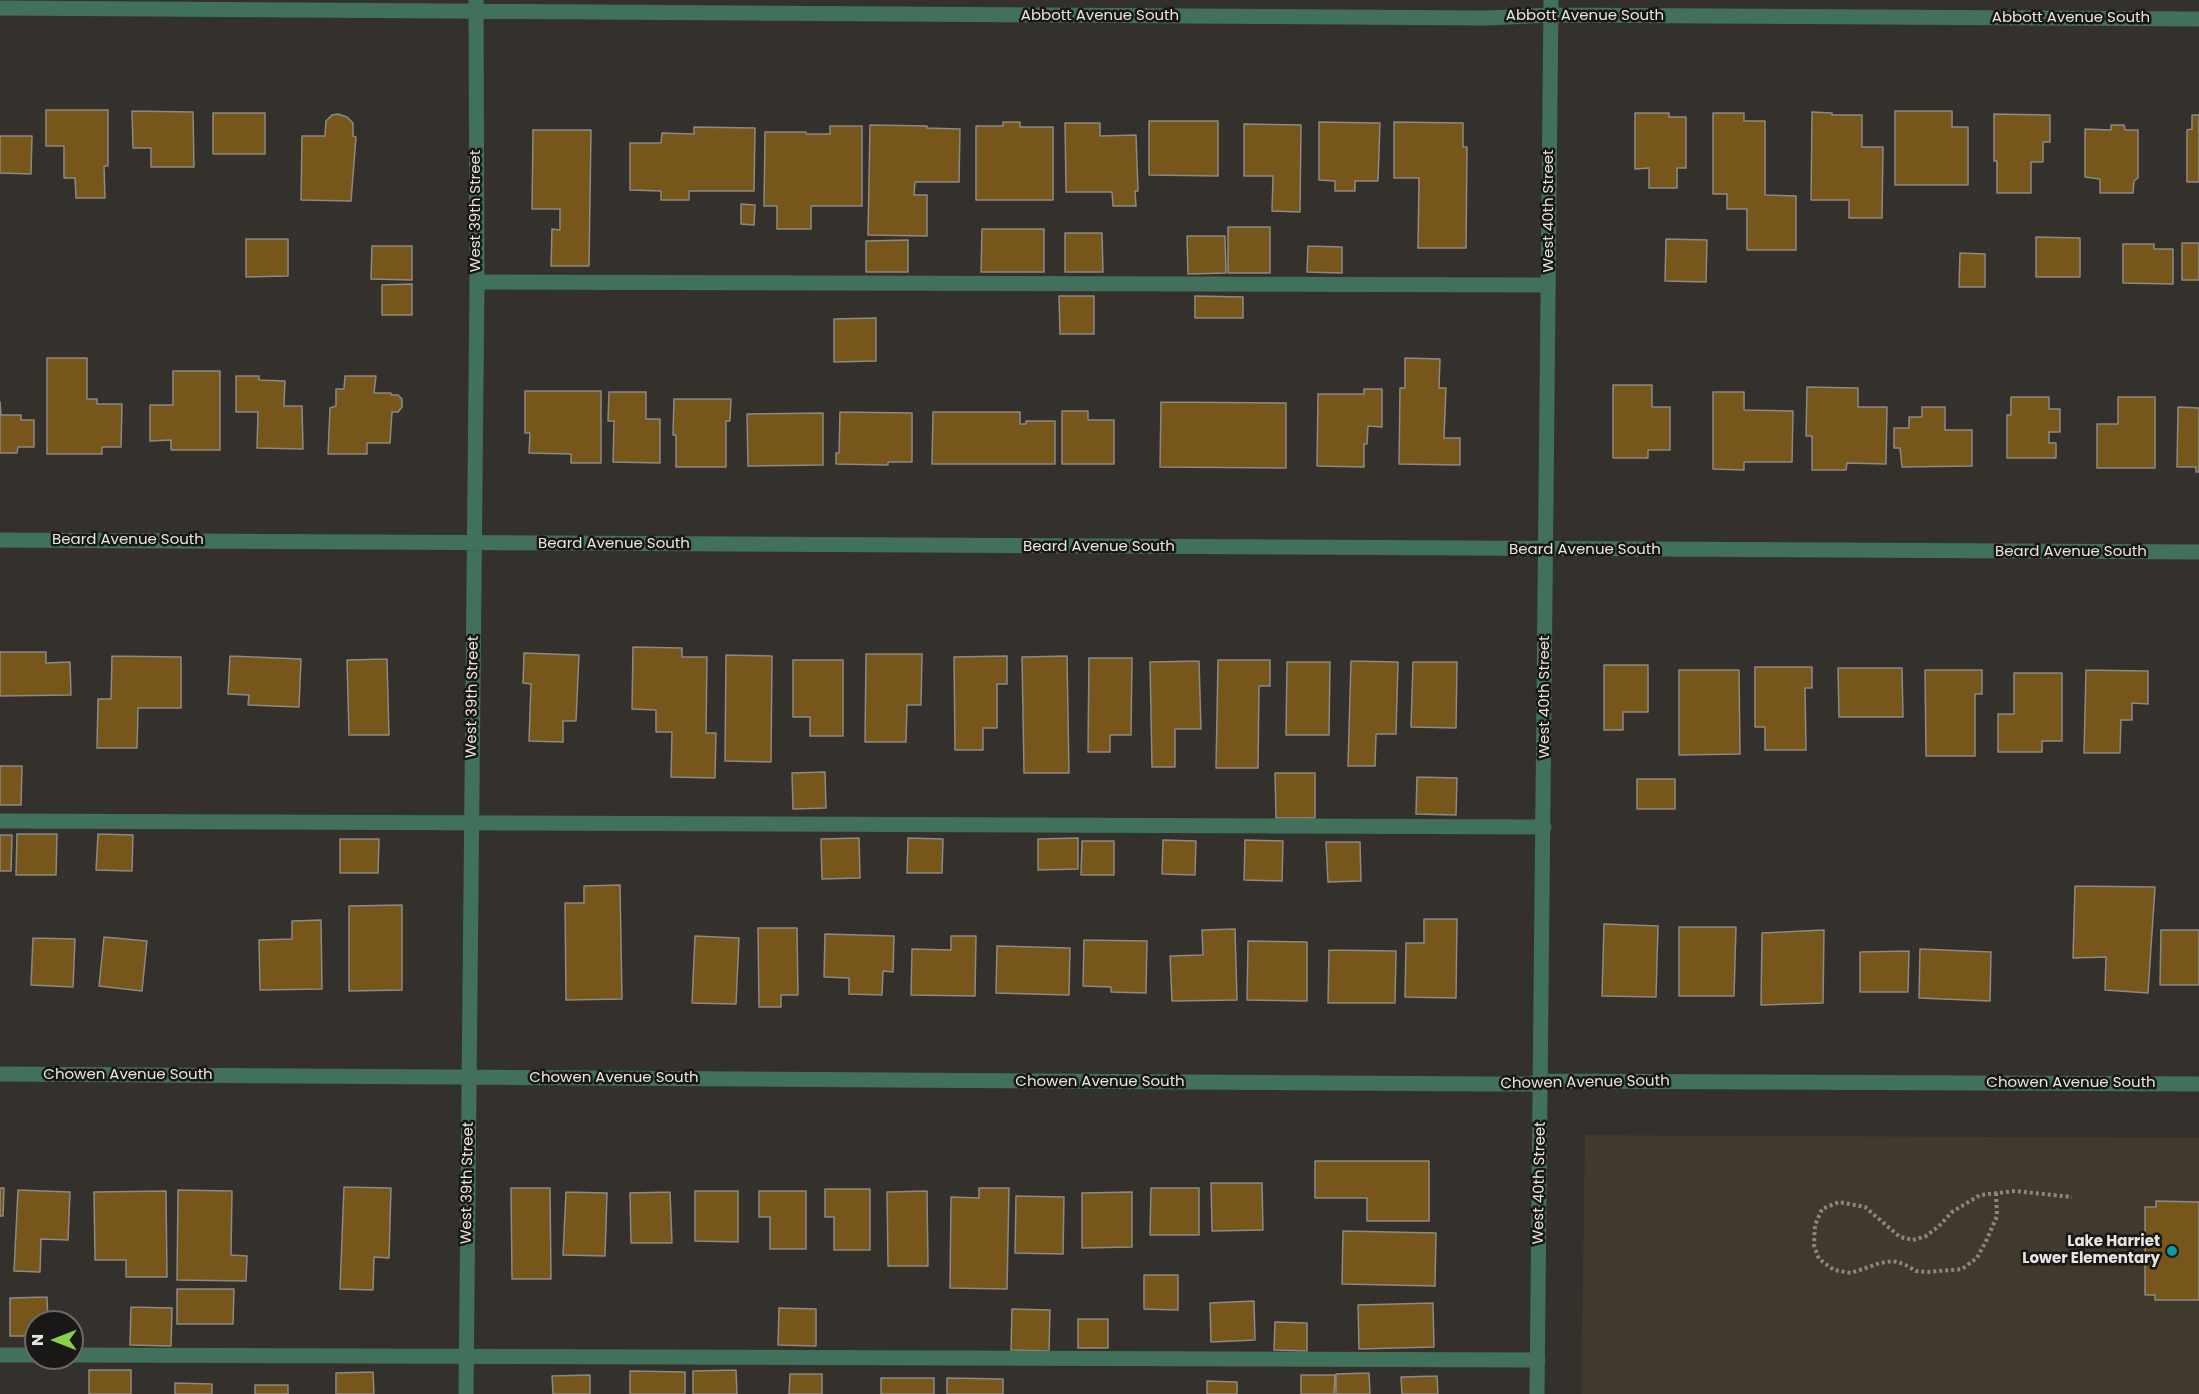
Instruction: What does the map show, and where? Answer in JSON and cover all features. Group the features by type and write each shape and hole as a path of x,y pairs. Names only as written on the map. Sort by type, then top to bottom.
{"street":[{"name":"Abbott Avenue South","path":"0,8 477,6 1475,18 1551,7 2199,19"},
{"name":"West 39th Street","path":"466,1394 477,282 477,6"},
{"name":"West 40th Street","path":"1537,1394 1551,7"},
{"path":"477,282 1548,285"},
{"name":"Beard Avenue South","path":"0,540 2199,552"},
{"path":"0,821 1544,827"},
{"name":"Chowen Avenue South","path":"0,1074 1485,1084 1531,1084 1541,1081 2199,1084"},
{"path":"0,1354 24,1354"},
{"path":"84,1354 1538,1360"}],"path":[{"path":"1996,1193 1996,1216 1987,1239 1977,1258 1962,1269 1916,1271 1893,1261 1851,1273 1834,1270 1820,1259 1814,1245 1815,1225 1822,1209 1839,1202 1866,1207 1900,1237 1913,1240 1926,1236 1952,1212 1980,1195 1996,1193 2015,1191 2072,1197"}],"shaded area":[{"path":"1585,1135 2199,1138 2199,1394 1581,1394"}],"building":[{"path":"46,110 108,110 108,166 104,166 105,198 76,198 75,178 64,178 64,146 46,146"},
{"path":"132,111 193,112 194,167 151,167 151,148 133,148"},
{"path":"1895,111 1952,111 1952,127 1968,127 1968,185 1895,185"},
{"path":"1812,112 1862,115 1862,147 1883,147 1882,218 1849,218 1849,200 1811,200"},
{"path":"213,113 265,113 265,154 213,154"},
{"path":"1635,113 1669,113 1669,117 1686,117 1686,168 1677,168 1677,188 1649,188 1649,168 1635,169"},
{"path":"1713,113 1744,113 1744,121 1765,121 1765,195 1796,196 1796,250 1747,250 1747,209 1727,209 1727,194 1713,194"},
{"path":"1994,114 2050,115 2050,142 2043,142 2043,162 2031,162 2031,193 1997,193"},
{"path":"332,115 347,117 353,123 353,136 356,137 351,201 301,200 302,136 325,136 326,121"},
{"path":"2192,115 2199,115 2199,182 2187,182 2187,130 2192,129"},
{"path":"1149,121 1218,121 1218,176 1149,175"},
{"path":"1003,122 1020,122 1020,127 1053,127 1053,200 976,200 976,126 1003,126"},
{"path":"1319,122 1380,123 1378,181 1355,181 1355,191 1335,191 1335,181 1319,180"},
{"path":"1394,122 1463,123 1463,147 1467,147 1466,248 1418,248 1419,178 1394,178"},
{"path":"1065,123 1100,123 1100,136 1136,135 1138,191 1135,191 1136,206 1113,206 1112,192 1066,192"},
{"path":"1244,124 1301,125 1300,212 1272,211 1273,176 1244,176"},
{"path":"870,125 960,129 959,182 915,182 914,195 927,195 927,236 868,235"},
{"path":"2111,125 2124,125 2125,130 2138,130 2138,178 2134,181 2133,193 2100,193 2100,179 2085,177 2085,129 2111,130"},
{"path":"830,126 862,126 862,206 811,206 811,229 777,229 777,206 764,206 765,132 830,134"},
{"path":"694,127 755,128 754,191 689,191 689,200 661,200 661,191 630,190 630,143 661,143 662,133 694,134"},
{"path":"533,130 591,130 589,266 551,266 552,229 560,230 560,209 532,209"},
{"path":"0,136 32,136 31,174 0,173"},
{"path":"741,204 755,205 754,225 741,224"},
{"path":"1228,227 1270,227 1270,273 1228,273"},
{"path":"982,229 1044,229 1044,272 981,272"},
{"path":"1065,233 1102,233 1103,272 1065,272"},
{"path":"1187,236 1225,236 1226,273 1188,274"},
{"path":"2036,237 2080,238 2080,277 2036,277"},
{"path":"246,239 288,239 288,276 246,277"},
{"path":"1666,239 1707,240 1706,282 1665,281"},
{"path":"908,240 908,272 866,272 866,241"},
{"path":"2182,243 2199,243 2199,280 2182,280"},
{"path":"2123,244 2154,244 2154,249 2173,249 2173,284 2123,283"},
{"path":"372,246 412,246 412,280 371,279"},
{"path":"1308,246 1342,247 1342,273 1307,272"},
{"path":"1960,253 1985,254 1985,287 1959,287"},
{"path":"412,284 412,315 382,315 382,285"},
{"path":"1059,296 1094,296 1094,334 1060,334"},
{"path":"1195,296 1243,297 1243,318 1195,318"},
{"path":"876,318 876,361 834,362 834,319"},
{"path":"47,358 87,358 87,399 97,399 97,404 122,404 121,447 102,447 102,454 47,454"},
{"path":"1405,358 1440,359 1439,388 1446,388 1444,438 1460,438 1460,465 1399,464 1400,388 1405,388"},
{"path":"173,371 220,371 220,450 171,450 171,440 150,441 150,405 173,405"},
{"path":"236,376 259,376 259,380 285,381 284,406 302,406 303,449 257,448 258,412 236,412"},
{"path":"345,376 376,376 374,393 391,393 402,399 402,407 398,412 392,412 390,443 367,443 367,454 328,454 330,408 336,406 336,389 344,389"},
{"path":"1613,385 1652,385 1652,407 1670,407 1670,450 1648,450 1648,458 1613,458"},
{"path":"1807,387 1858,388 1858,407 1887,407 1886,464 1847,463 1846,470 1812,470 1812,436 1806,436"},
{"path":"1364,389 1382,389 1382,427 1368,426 1367,444 1364,444 1364,467 1317,466 1318,394 1364,394"},
{"path":"525,391 601,391 601,463 571,463 571,454 529,453 530,433 525,433"},
{"path":"609,392 646,392 646,419 660,419 660,463 613,462 614,421 608,421"},
{"path":"1713,392 1744,392 1744,410 1793,411 1792,462 1744,462 1744,470 1713,469"},
{"path":"2011,397 2049,397 2049,409 2060,409 2060,432 2049,432 2049,443 2056,443 2056,458 2007,458 2007,415 2011,415"},
{"path":"2118,397 2155,397 2155,468 2097,468 2097,424 2118,424"},
{"path":"674,399 731,399 730,421 726,421 726,467 676,467 676,435 673,435"},
{"path":"0,402 1,415 21,415 21,420 34,420 34,447 18,447 17,453 0,453"},
{"path":"1161,402 1286,403 1286,468 1160,467"},
{"path":"1922,407 1945,407 1945,430 1972,430 1972,466 1902,467 1900,448 1894,448 1894,428 1909,428 1909,417 1922,417"},
{"path":"2178,407 2199,408 2199,472 2196,472 2196,467 2177,467"},
{"path":"1062,411 1088,411 1088,420 1114,420 1114,464 1062,464"},
{"path":"840,412 912,413 912,462 888,462 888,465 836,464 836,453 839,453"},
{"path":"933,412 1020,412 1020,424 1026,424 1026,421 1055,421 1055,464 932,464"},
{"path":"823,413 823,465 748,466 747,414"},
{"path":"633,647 682,648 682,657 707,657 706,733 716,733 715,778 671,777 672,732 656,732 656,710 632,709"},
{"path":"0,652 46,652 46,663 70,662 71,695 0,696"},
{"path":"524,653 579,655 576,721 563,721 563,742 529,741 531,684 523,683"},
{"path":"866,654 922,654 921,705 907,705 906,742 865,742"},
{"path":"726,655 772,656 771,762 725,761"},
{"path":"112,656 181,657 181,708 138,708 137,748 97,748 98,699 111,699"},
{"path":"230,656 301,659 299,707 248,705 249,695 228,694"},
{"path":"1007,656 1007,684 997,684 997,728 983,728 983,750 955,750 954,657"},
{"path":"1067,656 1069,773 1024,773 1022,657"},
{"path":"1089,658 1132,658 1131,735 1110,735 1110,752 1088,752"},
{"path":"387,659 389,735 349,735 347,660"},
{"path":"793,660 843,660 843,736 810,736 810,717 793,717"},
{"path":"1218,660 1270,660 1270,686 1259,686 1258,768 1216,768"},
{"path":"1199,661 1201,729 1175,729 1175,767 1152,767 1150,662"},
{"path":"1351,661 1398,662 1396,734 1376,734 1375,766 1348,766"},
{"path":"1287,662 1330,662 1329,735 1286,735"},
{"path":"1413,662 1457,662 1456,728 1411,727"},
{"path":"1604,665 1648,665 1648,712 1623,712 1623,730 1604,730"},
{"path":"1755,667 1812,667 1812,688 1805,688 1806,750 1765,750 1765,727 1755,727"},
{"path":"1838,668 1902,668 1903,717 1839,717"},
{"path":"1679,670 1739,670 1740,754 1679,755"},
{"path":"1925,670 1982,670 1982,694 1975,694 1975,756 1926,756"},
{"path":"2086,670 2148,671 2148,704 2132,703 2132,720 2121,720 2120,753 2084,753"},
{"path":"2014,673 2062,673 2062,741 2042,741 2042,752 1998,752 1998,714 2014,714"},
{"path":"0,766 22,766 21,805 0,805"},
{"path":"825,772 826,808 793,809 792,773"},
{"path":"1275,773 1315,773 1315,818 1276,818"},
{"path":"1417,777 1457,778 1456,815 1416,814"},
{"path":"1637,779 1675,779 1675,809 1637,809"},
{"path":"17,834 57,834 56,875 16,875"},
{"path":"98,834 133,835 132,871 96,870"},
{"path":"0,835 12,835 11,871 0,871"},
{"path":"859,838 860,878 822,879 821,839"},
{"path":"908,838 943,839 942,873 907,873"},
{"path":"1078,838 1078,869 1038,870 1038,839"},
{"path":"340,839 379,839 378,873 340,873"},
{"path":"1163,840 1196,841 1195,875 1162,874"},
{"path":"1245,840 1283,841 1282,881 1244,880"},
{"path":"1082,841 1114,841 1114,875 1081,875"},
{"path":"1326,842 1360,842 1361,881 1328,882"},
{"path":"620,885 622,999 566,1000 565,903 584,903 584,886"},
{"path":"2075,886 2155,887 2148,993 2105,990 2106,957 2073,958"},
{"path":"402,905 402,990 349,991 349,906"},
{"path":"1424,919 1457,919 1456,998 1405,997 1406,943 1424,943"},
{"path":"321,920 322,989 260,990 259,940 292,939 292,921"},
{"path":"1604,924 1658,926 1656,997 1602,996"},
{"path":"1679,927 1736,927 1734,996 1679,996"},
{"path":"758,928 797,928 798,995 781,995 781,1007 759,1007"},
{"path":"1235,929 1237,1000 1172,1001 1170,956 1203,955 1202,930"},
{"path":"1824,930 1823,1003 1761,1005 1762,933"},
{"path":"2161,930 2199,930 2199,985 2160,985"},
{"path":"825,934 894,936 893,972 883,971 882,995 849,994 849,978 824,977"},
{"path":"695,936 739,938 736,1004 692,1003"},
{"path":"951,936 976,936 975,996 911,995 912,949 951,950"},
{"path":"104,937 147,941 142,991 99,986"},
{"path":"33,938 75,939 73,987 31,985"},
{"path":"1084,940 1147,941 1146,993 1111,992 1111,987 1083,986"},
{"path":"1248,941 1307,942 1307,1001 1247,1000"},
{"path":"997,946 1070,948 1069,995 996,993"},
{"path":"1920,949 1991,952 1990,1001 1919,998"},
{"path":"1329,950 1396,951 1395,1003 1328,1003"},
{"path":"1909,951 1908,992 1860,992 1860,952"},
{"path":"1315,1161 1429,1161 1429,1221 1367,1221 1367,1198 1315,1198"},
{"path":"1211,1183 1262,1183 1263,1230 1212,1231"},
{"path":"344,1187 391,1188 389,1258 374,1257 373,1290 340,1289"},
{"path":"0,1188 4,1188 3,1216 0,1216"},
{"path":"511,1188 550,1188 551,1279 512,1279"},
{"path":"979,1188 1009,1188 1007,1289 950,1288 951,1197 979,1198"},
{"path":"1151,1188 1199,1188 1199,1235 1150,1235"},
{"path":"825,1189 870,1189 870,1250 834,1250 834,1217 825,1217"},
{"path":"18,1190 70,1192 68,1240 41,1239 40,1272 14,1271"},
{"path":"178,1190 232,1191 231,1255 247,1256 246,1281 177,1280"},
{"path":"166,1191 167,1277 126,1277 126,1260 95,1260 94,1192"},
{"path":"695,1191 738,1191 738,1242 695,1241"},
{"path":"759,1191 806,1191 806,1249 770,1249 770,1217 759,1217"},
{"path":"927,1191 928,1266 888,1266 887,1192"},
{"path":"566,1192 607,1193 605,1256 563,1255"},
{"path":"670,1192 672,1243 631,1243 630,1193"},
{"path":"1132,1192 1132,1247 1082,1248 1082,1193"},
{"path":"1016,1196 1064,1197 1063,1254 1015,1253"},
{"name":"Lake Harriet Lower Elementary","path":"2156,1201 2199,1202 2199,1300 2155,1300 2155,1295 2145,1295 2145,1207 2156,1207"},
{"path":"1343,1231 1436,1233 1435,1286 1342,1284"},
{"path":"1144,1275 1178,1275 1178,1310 1144,1309"},
{"path":"177,1289 234,1289 233,1324 177,1324"},
{"path":"47,1297 48,1310 24,1310 24,1336 10,1336 10,1298"},
{"path":"1254,1301 1255,1340 1211,1342 1210,1303"},
{"path":"1433,1303 1434,1347 1359,1349 1358,1305"},
{"path":"131,1307 172,1308 171,1346 130,1345"},
{"path":"779,1308 816,1309 816,1346 778,1345"},
{"path":"1012,1309 1050,1310 1049,1351 1011,1350"},
{"path":"1078,1319 1108,1319 1108,1348 1078,1348"},
{"path":"1275,1322 1307,1323 1307,1351 1274,1350"},
{"path":"89,1370 131,1370 131,1394 89,1394"},
{"path":"736,1370 737,1394 693,1394 693,1371"},
{"path":"630,1371 685,1372 685,1394 630,1394"},
{"path":"373,1372 374,1394 336,1394 336,1373"},
{"path":"1369,1373 1370,1394 1336,1394 1336,1374"},
{"path":"790,1374 822,1374 822,1394 789,1394"},
{"path":"590,1375 590,1394 553,1394 552,1376"},
{"path":"1301,1375 1335,1375 1334,1394 1301,1394"},
{"path":"1437,1376 1438,1394 1402,1394 1401,1377"},
{"path":"881,1378 934,1378 934,1394 881,1394"},
{"path":"947,1378 1003,1379 1003,1394 947,1394"},
{"path":"1207,1381 1237,1382 1237,1394 1207,1394"},
{"path":"175,1383 212,1384 212,1394 175,1394"},
{"path":"255,1385 288,1385 288,1394 255,1394"}],"place":[{"name":"Lake Harriet Lower Elementary","path":"2172,1251"}]}
